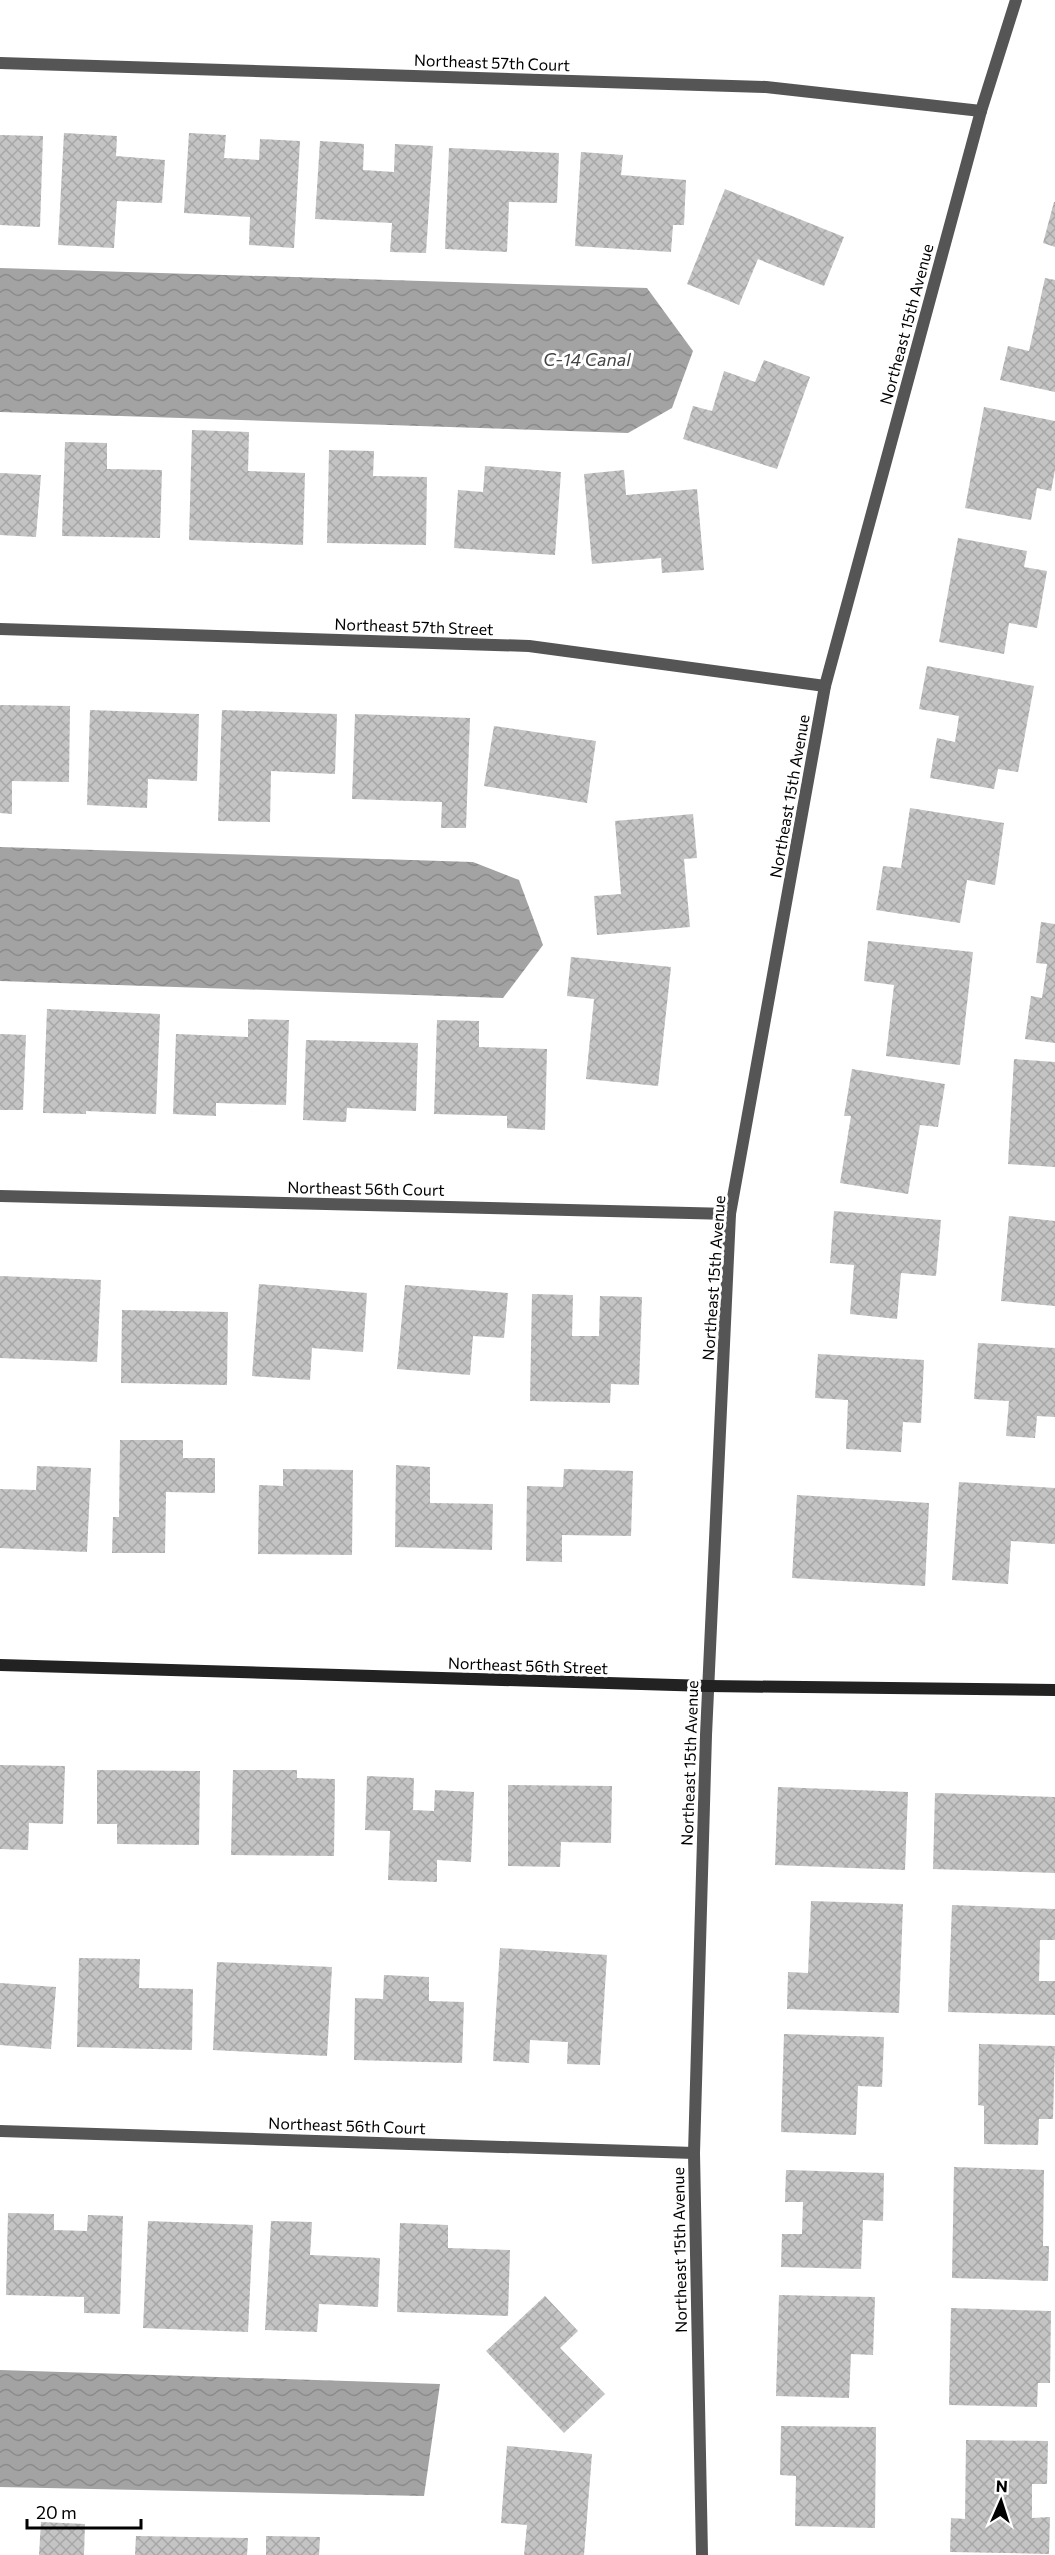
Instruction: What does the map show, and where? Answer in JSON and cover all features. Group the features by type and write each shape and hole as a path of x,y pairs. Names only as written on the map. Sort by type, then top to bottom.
{"street":[{"name":"Northeast 15th Avenue","path":"702,2555 694,2152 708,1686 730,1214 825,686 981,111 1016,0"},
{"name":"Northeast 57th Court","path":"0,63 766,87 981,111"},
{"name":"Northeast 57th Street","path":"0,629 529,646 825,686"},
{"name":"Northeast 56th Court","path":"0,1196 730,1214"},
{"name":"Northeast 56th Street","path":"0,1665 708,1686 1055,1690"},
{"name":"Northeast 56th Court","path":"0,2131 694,2152"}],"water":[{"name":"C-14 Canal","path":"0,268 647,288 693,351 672,408 628,433 0,412"},
{"path":"0,847 473,862 519,880 543,945 503,998 0,981"},
{"path":"0,2370 440,2384 424,2496 0,2487"}],"building":[{"path":"64,133 117,136 116,156 165,160 162,203 117,201 114,248 58,245"},
{"path":"189,133 226,135 224,158 259,160 260,139 300,141 294,248 249,245 250,217 184,213"},
{"path":"0,135 43,136 40,227 0,225"},
{"path":"320,141 364,144 363,170 394,172 395,144 433,146 426,253 390,252 392,223 315,219"},
{"path":"449,148 559,153 557,203 509,202 507,252 445,249"},
{"path":"581,152 623,155 621,175 686,180 684,225 673,225 671,252 575,246"},
{"path":"725,189 844,237 824,286 758,259 739,305 687,284"},
{"path":"1055,202 1055,247 1043,243"},
{"path":"1045,278 1055,280 1055,392 1000,380 1008,346 1029,351"},
{"path":"764,360 810,377 777,469 683,439 693,406 712,411 724,371 755,382"},
{"path":"984,407 1055,421 1055,470 1051,491 1037,488 1031,520 965,508"},
{"path":"192,430 249,432 248,471 305,473 303,545 189,540"},
{"path":"65,442 107,443 107,469 162,470 160,538 62,536"},
{"path":"329,450 374,451 373,476 427,477 426,545 327,543"},
{"path":"485,466 561,472 555,555 454,548 458,490 483,492"},
{"path":"624,470 626,495 697,489 704,570 662,573 661,558 592,564 584,474"},
{"path":"0,473 41,475 36,537 0,535"},
{"path":"958,538 1027,551 1024,567 1047,571 1037,628 1009,623 1004,654 939,642"},
{"path":"927,666 1034,686 1018,772 998,769 994,789 930,778 937,738 955,742 959,716 919,709"},
{"path":"0,705 70,706 69,782 12,781 12,814 0,813"},
{"path":"90,710 199,714 197,781 148,779 147,808 87,805"},
{"path":"222,710 337,714 335,774 271,771 270,822 218,821"},
{"path":"355,714 470,718 466,828 441,828 442,802 352,799"},
{"path":"494,726 596,741 587,803 484,786"},
{"path":"910,808 1004,823 995,885 967,880 960,923 876,910 883,866 901,868"},
{"path":"693,814 697,858 684,859 690,927 597,935 594,896 621,894 615,821"},
{"path":"1041,922 1055,924 1055,1043 1025,1039 1031,996 1042,998 1047,964 1036,963"},
{"path":"868,941 973,952 960,1065 886,1056 894,985 864,981"},
{"path":"571,957 671,967 658,1086 586,1079 594,999 567,996"},
{"path":"47,1009 160,1014 156,1114 86,1111 86,1114 43,1113"},
{"path":"248,1019 289,1020 286,1105 216,1103 216,1116 173,1114 176,1034 248,1037"},
{"path":"437,1020 479,1021 479,1047 547,1049 545,1130 507,1128 507,1116 434,1114"},
{"path":"0,1034 26,1035 23,1110 0,1110"},
{"path":"306,1040 418,1043 416,1111 347,1108 346,1122 303,1120"},
{"path":"1014,1059 1055,1062 1055,1167 1008,1164"},
{"path":"852,1069 945,1084 938,1127 920,1125 908,1194 840,1183 851,1116 844,1116"},
{"path":"834,1211 941,1220 936,1276 901,1273 897,1319 850,1314 854,1265 830,1263"},
{"path":"1009,1216 1055,1221 1055,1306 1001,1301"},
{"path":"0,1276 101,1280 97,1362 0,1358"},
{"path":"259,1284 367,1293 363,1352 312,1348 310,1380 252,1376"},
{"path":"405,1285 508,1293 504,1338 473,1336 470,1375 397,1369"},
{"path":"532,1294 573,1295 572,1336 599,1336 600,1296 642,1297 639,1385 611,1384 610,1403 530,1401"},
{"path":"122,1310 228,1312 227,1385 121,1383"},
{"path":"978,1343 1055,1348 1055,1417 1037,1416 1035,1438 1006,1436 1009,1401 974,1399"},
{"path":"818,1354 924,1360 921,1423 903,1422 901,1452 846,1449 848,1400 815,1398"},
{"path":"120,1440 183,1440 183,1458 215,1458 215,1493 166,1492 165,1553 112,1553 113,1517 119,1517"},
{"path":"396,1465 430,1467 430,1503 493,1504 492,1550 395,1547"},
{"path":"37,1466 91,1468 87,1552 0,1548 0,1489 36,1490"},
{"path":"283,1469 353,1470 352,1555 258,1554 259,1485 283,1486"},
{"path":"564,1469 633,1471 631,1536 562,1535 562,1562 526,1561 527,1486 563,1487"},
{"path":"959,1482 1055,1488 1055,1544 1011,1541 1008,1584 952,1580"},
{"path":"797,1495 929,1503 925,1586 792,1578"},
{"path":"0,1765 65,1766 63,1824 29,1823 28,1850 0,1849"},
{"path":"97,1770 200,1771 199,1845 117,1844 117,1824 97,1824"},
{"path":"233,1770 297,1770 297,1778 335,1779 334,1856 231,1855"},
{"path":"367,1776 414,1778 413,1810 434,1811 435,1790 474,1792 471,1862 437,1860 437,1882 388,1880 390,1831 365,1830"},
{"path":"508,1785 612,1786 611,1843 561,1842 560,1867 508,1866"},
{"path":"778,1787 908,1792 905,1870 775,1865"},
{"path":"935,1793 1055,1797 1055,1873 933,1869"},
{"path":"811,1901 903,1904 899,2013 787,2009 788,1972 808,1973"},
{"path":"952,1905 1055,1909 1055,1940 1040,1940 1039,1981 1055,1981 1055,2015 948,2012"},
{"path":"500,1948 607,1955 600,2065 567,2064 568,2042 530,2040 529,2063 493,2061"},
{"path":"79,1958 140,1959 139,1988 193,1989 192,2050 77,2047"},
{"path":"217,1962 332,1967 327,2056 213,2050"},
{"path":"384,1975 429,1977 429,2001 464,2002 462,2063 354,2060 355,1998 383,1999"},
{"path":"0,1983 56,1987 51,2049 0,2045"},
{"path":"784,2034 884,2037 882,2087 858,2086 856,2135 781,2132"},
{"path":"979,2044 1055,2046 1053,2119 1039,2119 1038,2145 984,2144 984,2106 978,2105"},
{"path":"954,2167 1044,2170 1043,2246 1049,2246 1048,2281 952,2278"},
{"path":"786,2170 884,2173 883,2221 863,2220 861,2269 781,2267 782,2234 802,2234 803,2202 785,2202"},
{"path":"8,2213 54,2214 54,2230 87,2231 88,2215 123,2216 120,2314 84,2313 84,2297 6,2295"},
{"path":"148,2221 253,2225 248,2332 143,2328"},
{"path":"271,2221 312,2222 310,2255 380,2258 378,2307 319,2304 317,2332 265,2330"},
{"path":"400,2223 448,2225 448,2248 510,2250 508,2316 397,2312"},
{"path":"779,2295 875,2297 873,2355 851,2354 849,2398 776,2396"},
{"path":"545,2296 578,2331 560,2348 605,2394 564,2433 486,2351"},
{"path":"951,2308 1051,2311 1050,2383 1038,2383 1037,2407 949,2405"},
{"path":"781,2426 876,2427 875,2528 795,2526 796,2476 780,2475"},
{"path":"966,2440 1048,2441 1047,2484 1032,2484 1032,2518 1050,2517 1049,2554 950,2552 951,2518 965,2519"},
{"path":"507,2446 592,2454 584,2555 524,2555 527,2525 501,2523"},
{"path":"41,2522 85,2524 84,2555 39,2555"},
{"path":"136,2536 248,2538 247,2555 135,2555"},
{"path":"266,2536 320,2537 319,2555 266,2555"}]}
